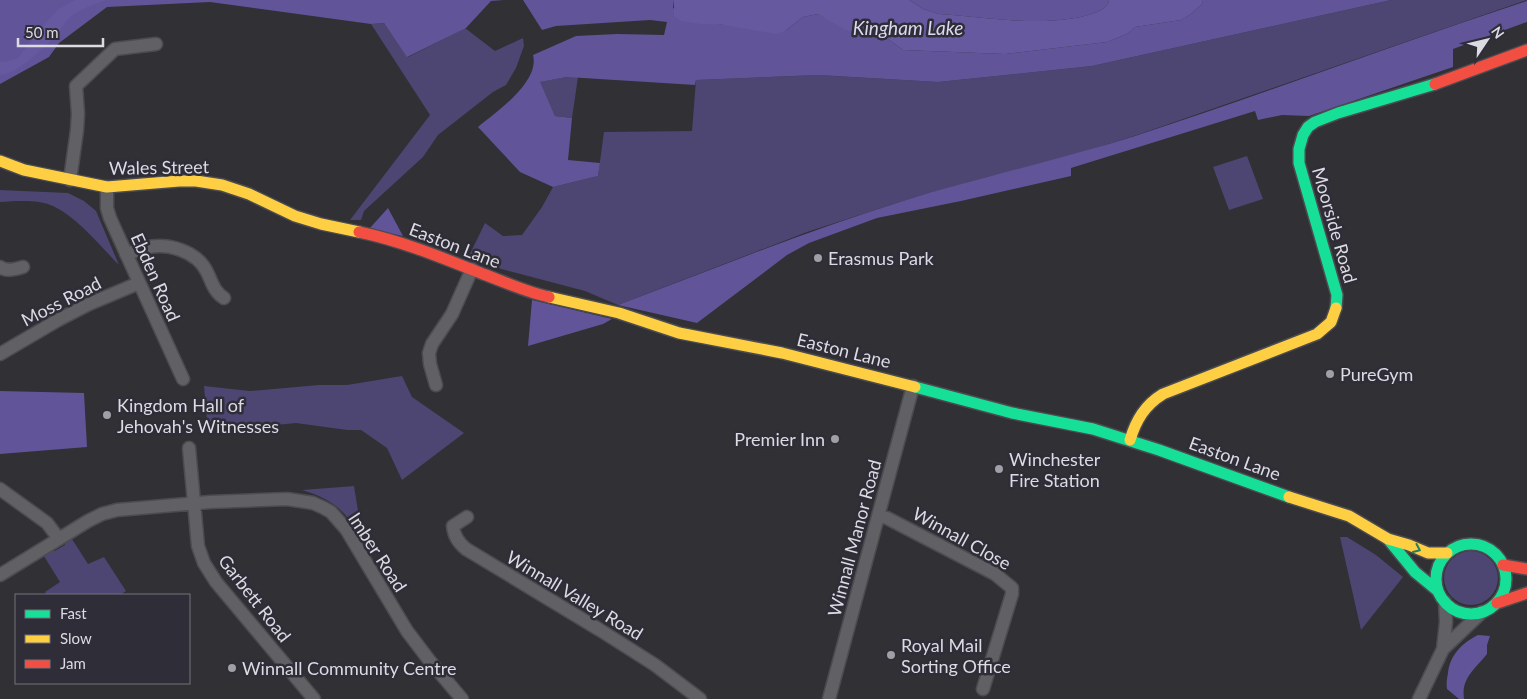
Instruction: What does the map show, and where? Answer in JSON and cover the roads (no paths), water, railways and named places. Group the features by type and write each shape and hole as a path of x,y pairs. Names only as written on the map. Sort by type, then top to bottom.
{"street":[{"path":"70,180 77,130 76,86 115,49 156,44"},
{"name":"Moorside Road","path":"1130,440 1135,421 1143,409 1163,394 1318,334 1330,324 1335,312 1337,295 1299,163 1299,145 1304,131 1309,126 1322,119 1402,95 1527,50"},
{"name":"Wales Street","path":"0,161 24,170 107,187 169,181 208,182 249,194 285,212"},
{"name":"Ebden Road","path":"107,187 107,208 183,380"},
{"name":"Easton Lane","path":"285,212 321,224 392,240 450,260 532,293 619,313 679,333 782,353 1012,413 1093,429 1130,440 1315,506 1349,516 1388,540 1415,572 1442,597"},
{"path":"126,254 157,246 193,255 202,263 218,295 224,298"},
{"path":"0,267 4,270 23,267"},
{"path":"436,385 430,364 423,351 432,344 452,314 472,270"},
{"name":"Moss Road","path":"0,354 58,320 139,282"},
{"name":"Winnall Manor Road","path":"829,699 913,386"},
{"name":"Garbett Road","path":"189,448 198,546 204,563 212,576 314,699"},
{"path":"0,489 47,523 59,538"},
{"name":"Imber Road","path":"0,575 102,514 117,510 287,499 313,503 331,512 346,529 407,631 462,699"},
{"name":"Winnall Close","path":"879,516 887,518 995,574 1012,588 1012,594 983,689"},
{"name":"Winnall Valley Road","path":"467,517 453,526 457,540 466,549 538,594 577,615 655,665 700,699"},
{"name":"Easton Lane","path":"1388,540 1410,545 1428,553 1447,553"},
{"path":"1419,699 1443,649 1446,622 1442,597 1436,578 1439,564 1447,553 1462,545 1474,544 1485,546 1496,553 1504,565 1506,585 1496,603"},
{"path":"1504,565 1527,569"},
{"path":"1443,649 1482,612 1496,603 1527,593"},
{"path":"1442,597 1458,611 1466,614 1482,612"}],"water":[{"path":"75,0 106,0 72,16 56,35 30,60 7,74 0,75 0,62 18,58 38,31 59,9"},
{"name":"Kingham Lake","path":"674,0 909,0 923,9 939,14 1004,20 1050,21 1091,14 1106,6 1109,0 1203,0 1202,4 1191,14 1181,20 1135,27 1127,34 1107,42 1005,54 903,50 888,39 868,37 844,29 818,14 803,17 785,31 776,34 718,24 681,21 674,16"}],"place":[{"name":"Erasmus Park","path":"818,258"},
{"name":"PureGym","path":"1330,374"},
{"name":"Kingdom Hall of Jehovah's Witnesses","path":"107,415"},
{"name":"Premier Inn","path":"835,439"},
{"name":"Winchester Fire Station","path":"999,469"},
{"name":"Royal Mail Sorting Office","path":"891,655"},
{"name":"Winnall Community Centre","path":"232,668"}]}
